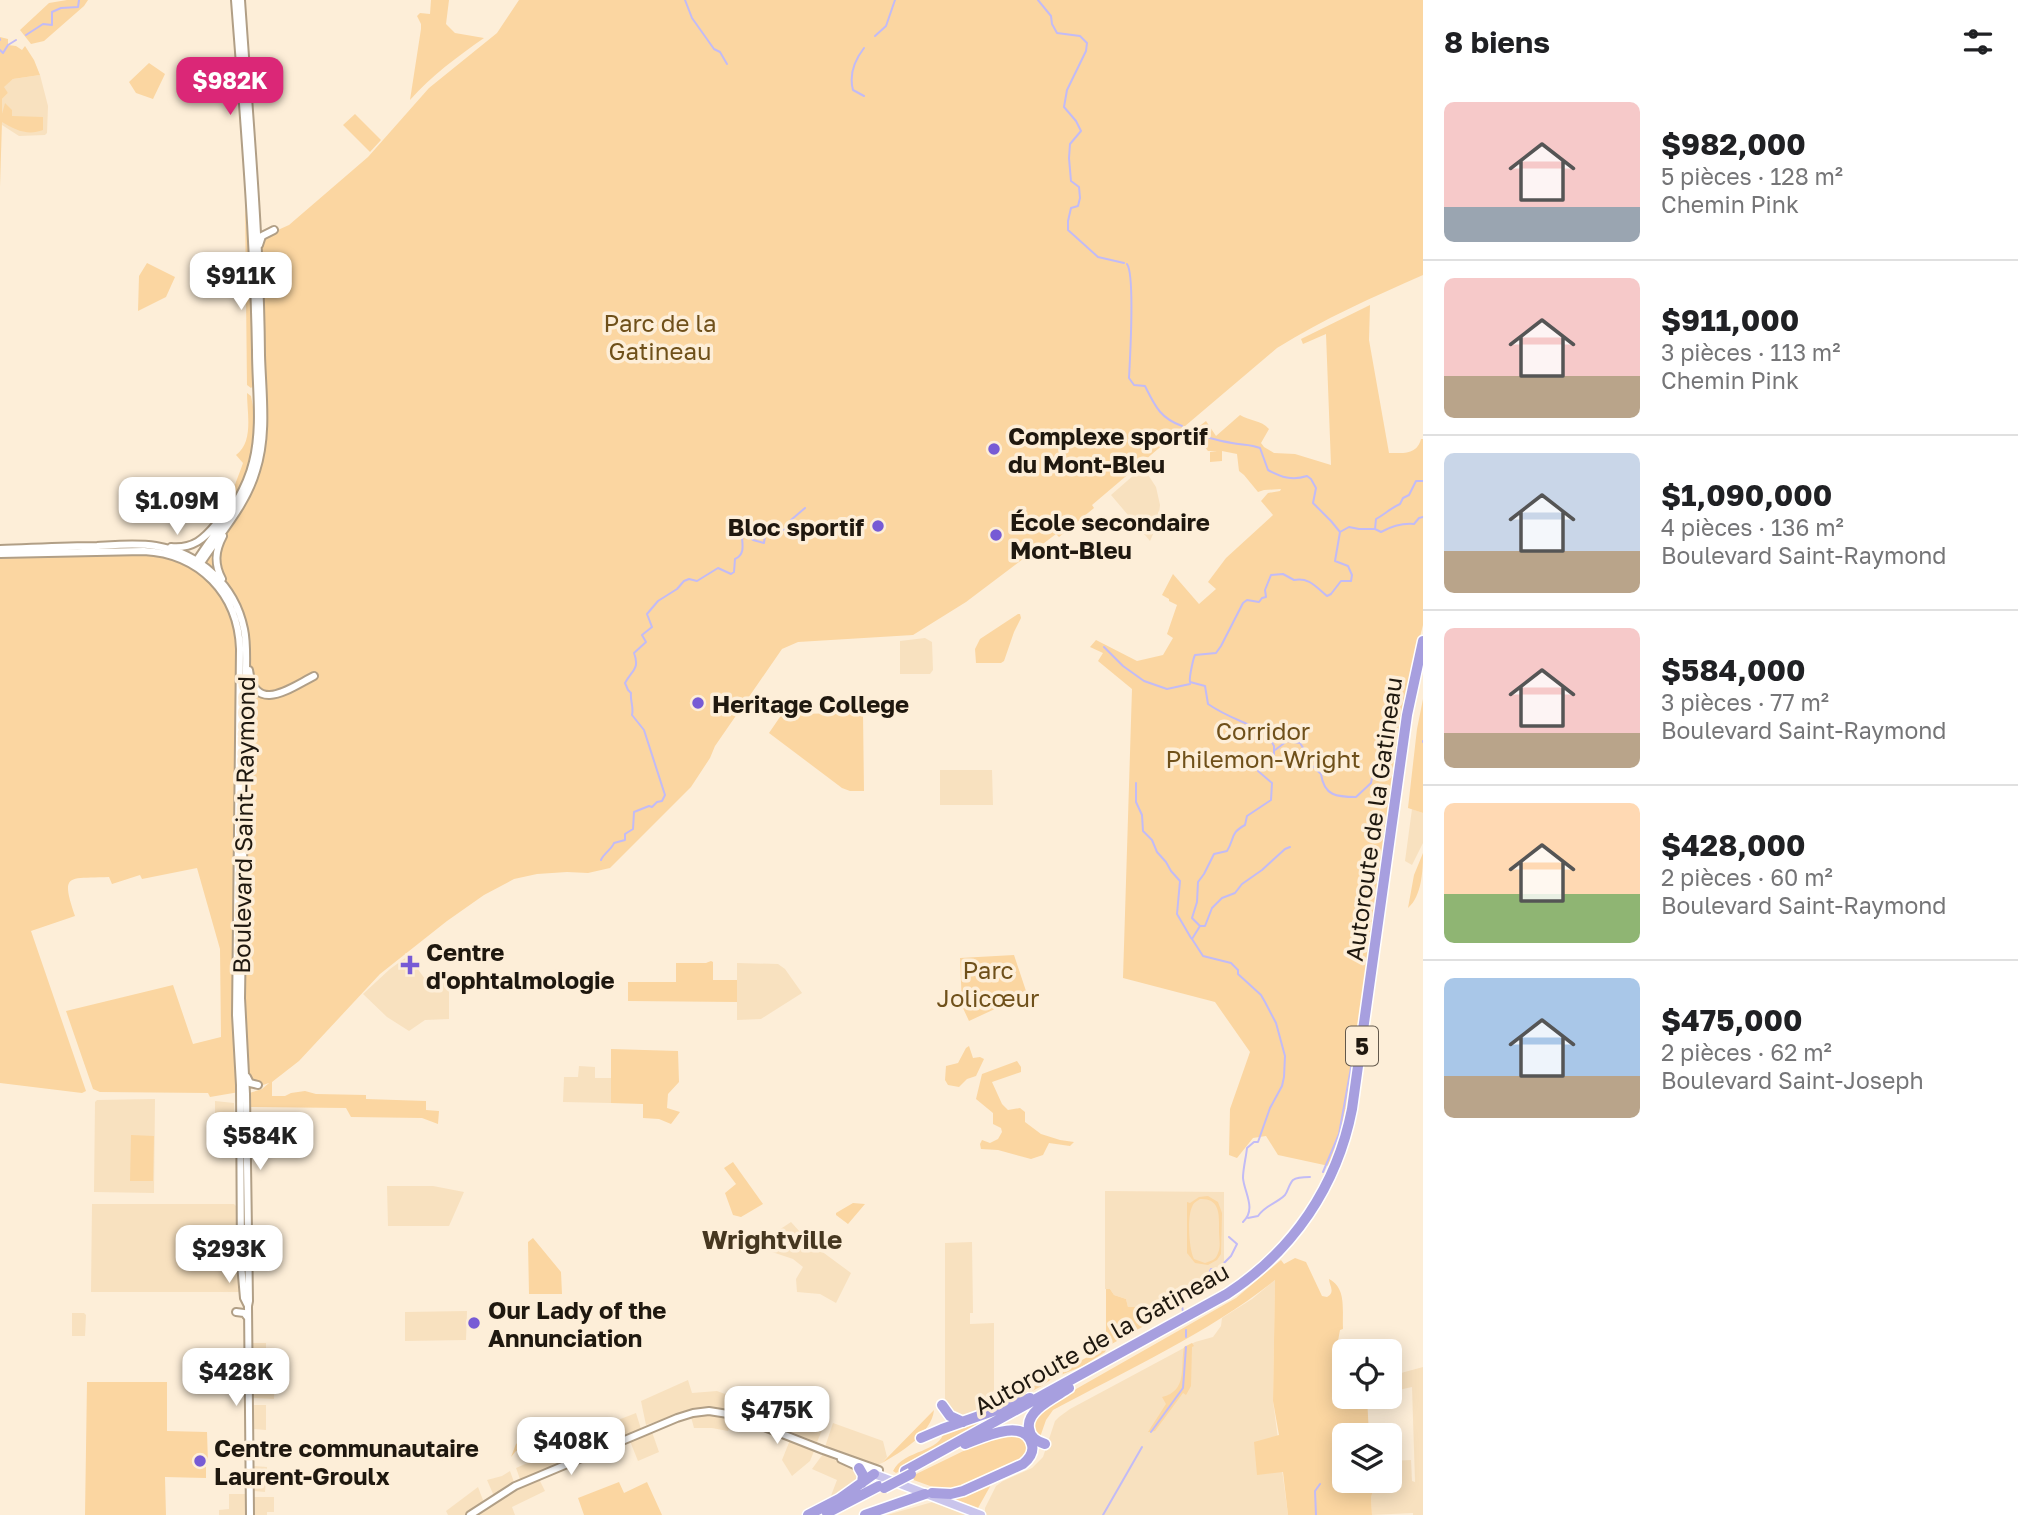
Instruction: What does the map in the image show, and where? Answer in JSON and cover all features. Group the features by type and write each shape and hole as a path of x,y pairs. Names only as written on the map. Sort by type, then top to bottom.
{"highway":[{"name":"Autoroute de la Gatineau","path":"832,1515 1205,1308 1242,1284 1271,1260 1309,1215 1328,1183 1344,1141 1354,1101 1406,723 1423,641"},
{"name":"Autoroute de la Gatineau","path":"908,1472 965,1444 1208,1311 1274,1263 1316,1212 1332,1183 1347,1145 1358,1102 1409,733 1423,663"},
{"path":"1045,1444 1030,1434 1028,1424 1031,1417 1038,1409 1078,1382"},
{"path":"921,1438 1054,1390"},
{"path":"942,1405 951,1417 962,1422"},
{"path":"865,1515 929,1494 955,1493 974,1487 1021,1465 1028,1460 1032,1450 1028,1437 1015,1430 996,1433 965,1444"},
{"path":"859,1468 862,1482"},
{"path":"807,1515 842,1497 877,1472"},
{"name":"Autoroute de la Gatineau","path":"822,1515 882,1487"}],"main road":[{"path":"230,593 218,573 216,556 253,464 257,429 251,233 235,0"},
{"path":"241,0 260,293"},
{"path":"197,564 254,477 261,446 260,242 262,236 274,230"},
{"path":"147,545 181,547 195,544 238,503"},
{"name":"Boulevard Saint-Raymond","path":"0,551 147,545 171,549 214,574 230,593 245,636 241,998 245,1070 250,1515"},
{"name":"Boulevard Saint-Raymond","path":"0,551 144,551 176,556 197,564 217,584 236,621 240,641 236,1015 240,1085 241,1260 248,1306"},
{"path":"245,636 251,681 260,693 275,695 314,676"},
{"path":"245,1070 249,1082 258,1085"},
{"path":"248,1291 255,1297"},
{"path":"236,1312 244,1313 248,1320"},
{"path":"470,1515 520,1483 681,1416 713,1411 734,1415 981,1515"},
{"path":"833,1454 859,1468 877,1472"}],"shaded area":[{"path":"40,75 48,106 47,133 19,136 2,125 2,99 8,93 3,87 13,79"},
{"path":"1143,467 1156,487 1160,505 1158,523 1150,541 1111,495"},
{"path":"925,638 932,642 933,670 930,674 900,674 900,641"},
{"path":"940,770 992,770 993,805 940,805"},
{"path":"1412,809 1423,813 1423,843 1412,865 1405,861"},
{"path":"408,956 431,987 449,981 449,1019 425,1020 409,1031 387,1017 363,994"},
{"path":"737,963 778,964 785,969 802,993 761,1019 737,1020"},
{"path":"579,1066 595,1067 595,1078 611,1078 611,1103 563,1102 564,1077 578,1077"},
{"path":"155,1099 154,1193 94,1192 95,1102"},
{"path":"215,1101 234,1103 236,1148 215,1145"},
{"path":"387,1186 433,1186 464,1192 449,1226 388,1226"},
{"path":"1105,1191 1224,1192 1224,1281 1144,1326 1141,1307 1128,1307 1126,1299 1114,1295 1110,1289 1105,1289"},
{"path":"92,1204 234,1204 241,1292 91,1292"},
{"path":"791,1222 809,1242 851,1273 836,1303 820,1294 797,1292 796,1279 803,1267 793,1259 769,1251 779,1230"},
{"path":"972,1242 973,1313 970,1313 970,1324 994,1323 994,1410 969,1418 955,1417 945,1402 945,1243"},
{"path":"1275,1280 1273,1401 1288,1515 985,1515 985,1508 996,1486 1032,1468 1043,1457 1055,1421 1059,1417 1195,1342 1213,1337 1221,1326 1222,1318"},
{"path":"467,1311 466,1340 405,1341 405,1312"},
{"path":"72,1313 86,1315 85,1336 72,1336"},
{"path":"253,1343 266,1343 270,1368 253,1367"},
{"path":"1423,1367 1423,1515 1372,1515 1372,1493 1402,1493 1402,1460 1411,1460 1412,1481 1415,1482 1412,1387 1402,1389 1402,1373"},
{"path":"275,1373 274,1399 253,1398 253,1374"},
{"path":"688,1380 692,1393 717,1391 741,1400 736,1410 695,1409 646,1425 641,1401"},
{"path":"751,1391 763,1396 759,1406 765,1409 771,1397 777,1400 773,1412 786,1417 791,1406 798,1409 794,1420 814,1428 815,1425 823,1428 817,1442 743,1414"},
{"path":"254,1405 266,1405 266,1430 253,1429"},
{"path":"636,1413 641,1429 622,1437 618,1420"},
{"path":"703,1414 729,1417 733,1420 728,1431 694,1428 691,1417"},
{"path":"833,1423 883,1441 887,1457 877,1465 825,1447"},
{"path":"652,1432 659,1452 638,1461 630,1441"},
{"path":"790,1440 814,1451 810,1461 792,1476 782,1460"},
{"path":"578,1441 583,1454 520,1479 516,1468"},
{"path":"823,1454 857,1471 857,1481 829,1501 837,1480 812,1469"},
{"path":"253,1466 267,1467 265,1492 254,1491"},
{"path":"510,1471 514,1482 494,1496 487,1480"},
{"path":"539,1479 545,1491 512,1507 515,1515 448,1515 446,1511 478,1487 486,1508 515,1489"},
{"path":"229,1494 250,1494 250,1515 219,1515 219,1510 229,1509"},
{"path":"254,1497 274,1497 274,1512 254,1515"},
{"path":"936,1501 969,1515 887,1515"}],"green space":[{"path":"88,0 44,41 31,44 20,30 49,3"},
{"path":"431,0 449,0 446,24 455,33 484,38 436,74 410,100 421,29 417,16 420,13 430,14"},
{"name":"Parc de la Gatineau","path":"519,0 1423,0 1423,275 1331,318 1277,348 1092,505 1094,508 1059,537 1056,534 966,602 913,635 798,642 782,649 715,746 691,787 610,868 588,873 537,874 514,879 484,895 380,974 299,1061 272,1082 272,1096 305,1091 316,1094 366,1095 366,1099 426,1101 426,1110 439,1111 438,1124 422,1118 351,1117 346,1108 246,1107 246,1094 262,1089 269,1083 245,1091 210,1097 208,1093 100,1092 93,1089 66,1011 173,985 193,1044 221,1037 220,949 197,868 142,879 140,875 112,884 109,877 71,881 68,892 75,916 31,931 86,1091 82,1093 0,1083 0,558 133,552 166,555 198,570 242,507 264,425 262,240 289,225 368,157 429,88 497,33"},
{"path":"0,37 8,39 8,45 22,50 25,46 40,75 13,79 4,87 8,93 2,99 2,114 5,103 12,110 12,116 43,117 43,130 22,131 2,122 0,187"},
{"path":"149,63 165,74 153,99 136,93 129,82"},
{"path":"355,114 381,140 370,152 343,125"},
{"path":"245,202 252,292 254,385 251,388 247,385"},
{"path":"147,263 175,277 166,297 138,311 139,276"},
{"name":"Corridor Philemon-Wright","path":"1370,305 1369,340 1389,453 1413,450 1423,439 1423,625 1406,693 1346,1109 1338,1142 1329,1166 1278,1155 1266,1136 1253,1138 1237,1158 1229,1155 1230,1109 1250,1052 1215,1002 1123,978 1132,689 1098,661 1103,653 1090,647 1096,640 1137,661 1163,655 1173,638 1167,634 1177,605 1162,595 1173,574 1199,604 1216,589 1208,582 1226,558 1273,515 1261,501 1268,493 1281,489 1258,492 1239,471 1237,454 1222,451 1222,461 1210,462 1210,452 1217,451 1208,451 1192,432 1206,421 1216,436 1240,415 1269,429 1261,443 1274,453 1295,454 1331,465 1326,334 1303,344 1301,339"},
{"path":"247,393 251,396 255,437 246,476 232,500 243,463 236,455 242,449 247,435"},
{"path":"1018,614 1021,618 1004,661 976,663 975,649 980,639"},
{"path":"1423,699 1423,813 1408,808"},
{"path":"863,713 864,791 842,788 769,733 782,714"},
{"path":"1423,853 1419,890 1408,908 1414,875"},
{"name":"Parc Jolicœur","path":"1014,955 1027,994 969,1021 962,1006 960,958"},
{"path":"711,961 713,980 737,980 737,1002 628,1001 628,982 676,982 676,963"},
{"path":"969,1046 973,1058 984,1059 976,1076 967,1079 959,1087 948,1085 945,1080 946,1066 958,1063"},
{"path":"611,1049 678,1051 679,1082 668,1094 667,1108 680,1112 671,1124 659,1119 643,1118 643,1104 611,1103"},
{"path":"1017,1061 1021,1072 992,1082 1002,1104 1008,1110 1020,1108 1025,1112 1025,1122 1041,1134 1074,1142 1070,1146 1049,1143 1043,1155 1031,1159 998,1150 981,1149 982,1140 990,1143 998,1139 1002,1132 1001,1128 993,1124 993,1113 976,1099 982,1074"},
{"path":"131,1135 154,1136 153,1181 130,1181"},
{"path":"733,1162 763,1204 741,1217 733,1215 725,1193 736,1184 724,1168"},
{"path":"1208,1196 1218,1202 1222,1213 1221,1254 1208,1265 1195,1263 1187,1253 1187,1202","holes":["1200,1199 1212,1201 1217,1209 1220,1245 1216,1257 1205,1263 1194,1259 1189,1225 1194,1204"]},
{"path":"853,1203 865,1204 848,1224 836,1213"},
{"path":"533,1238 561,1272 562,1294 529,1294 528,1242"},
{"path":"1295,1258 1306,1262 1322,1296 1327,1297 1331,1293 1329,1279 1339,1288 1343,1329 1340,1330 1338,1339 1332,1339 1332,1409 1368,1409 1368,1423 1332,1423 1332,1493 1372,1493 1372,1515 1288,1515 1283,1472 1257,1475 1254,1442 1279,1435 1273,1401 1275,1280 1196,1333 1053,1410 1046,1420 1039,1440 1033,1433 1033,1417 1055,1401 1236,1298 1281,1260 1284,1264"},
{"path":"1106,1289 1126,1299 1128,1307 1142,1307 1144,1326 1108,1346 1105,1352 1083,1366 1053,1378 1024,1395 994,1404 994,1400 1003,1400 1019,1394 1106,1347"},
{"path":"1192,1343 1191,1386 1155,1431 1148,1432 1166,1404 1162,1397 1170,1394 1179,1384 1184,1347"},
{"path":"245,1353 245,1368 224,1368 224,1354"},
{"path":"87,1382 167,1382 167,1431 207,1432 206,1478 165,1477 166,1515 85,1515"},
{"path":"1024,1403 896,1473 893,1471 905,1459 937,1443 944,1430"},
{"path":"934,1410 928,1427 906,1448 882,1463"},
{"path":"542,1422 550,1423 558,1432 516,1451 511,1457 516,1444"},
{"path":"1019,1433 1029,1443 1027,1458 969,1487 944,1491 908,1478 988,1439"},
{"path":"619,1482 624,1493 647,1482 662,1515 584,1515 578,1498"},
{"path":"992,1483 978,1508 943,1495"}],"waterway":[{"path":"26,35 43,24 52,25 52,12 61,8 78,7 79,0"},
{"path":"685,0 692,18 727,64"},
{"path":"875,36 886,26 895,0"},
{"path":"1038,0 1051,16 1057,33 1080,36 1087,43 1086,51 1067,90 1064,107 1081,131 1070,144 1071,181 1079,187 1080,198 1078,206 1071,208 1068,230 1098,257 1124,263"},
{"path":"0,50 3,53 8,45 16,40"},
{"path":"864,48 852,74 853,90 864,96"},
{"path":"1127,264 1131,284 1129,378 1134,385 1145,386 1159,410 1168,419 1182,426"},
{"path":"1193,433 1260,448 1268,470 1277,475 1296,478 1307,476 1316,488 1313,503 1340,532"},
{"path":"1243,1222 1249,1212 1243,1178 1247,1148 1258,1142 1270,1108 1282,1086 1285,1056 1276,1023 1261,995 1238,974 1238,970 1231,963 1203,956 1192,939 1200,926 1192,918 1197,902 1198,882 1214,854 1227,851 1235,833 1245,825 1247,816 1271,800 1272,783 1258,771 1274,755 1274,746 1266,732 1257,730 1208,704 1205,686 1190,682 1192,664 1195,655 1216,653 1243,603 1247,600 1259,602 1266,597 1265,590 1271,575 1283,574 1294,580 1308,581 1327,596 1341,581 1351,581 1352,575 1348,566 1335,561 1340,532 1349,527 1375,529 1376,519 1400,504 1403,498 1409,495 1416,481 1423,481"},
{"path":"601,860 614,843 625,840 625,834 633,829 634,812 652,807 662,801 665,795 644,730 632,715 631,693 625,683 636,666 634,653 646,642 642,635 652,627 647,614 658,601 684,581 697,581 718,568 731,574 734,572 735,559 742,550 742,538 747,535 764,543 768,533 772,537 776,536 777,530 784,530 805,508"},
{"path":"1375,529 1381,532 1397,525 1414,524 1423,517"},
{"path":"1104,647 1123,666 1144,681 1167,689 1190,684"},
{"path":"1275,750 1287,741 1300,743 1307,754 1307,761 1321,774 1328,791 1343,796 1356,797 1371,783 1378,766"},
{"path":"1136,783 1136,802 1142,815 1143,831 1180,881 1177,914 1191,938"},
{"path":"1200,926 1205,926 1212,908 1222,898 1235,893 1242,884 1290,847"},
{"path":"1323,1172 1339,1134 1358,1029"},
{"path":"1248,1218 1258,1216 1282,1198 1293,1180 1310,1177"},
{"path":"1183,1312 1184,1292 1186,1290 1199,1296 1199,1282 1205,1281 1211,1269 1221,1273 1224,1263 1237,1244 1229,1237"},
{"path":"1186,1330 1186,1337"},
{"path":"1151,1432 1183,1388 1186,1347"},
{"path":"1103,1515 1142,1447"},
{"path":"1316,1515 1315,1491 1320,1484"}],"place":[{"name":"Complexe sportif du Mont-Bleu","path":"994,449"},
{"name":"Bloc sportif","path":"878,526"},
{"name":"École secondaire Mont-Bleu","path":"996,535"},
{"name":"Heritage College","path":"698,703"},
{"name":"Centre d'ophtalmologie","path":"410,965"},
{"name":"Our Lady of the Annunciation","path":"474,1323"},
{"name":"Centre communautaire Laurent-Groulx","path":"200,1461"}],"district":[{"name":"Wrightville","path":"772,1239"}]}
